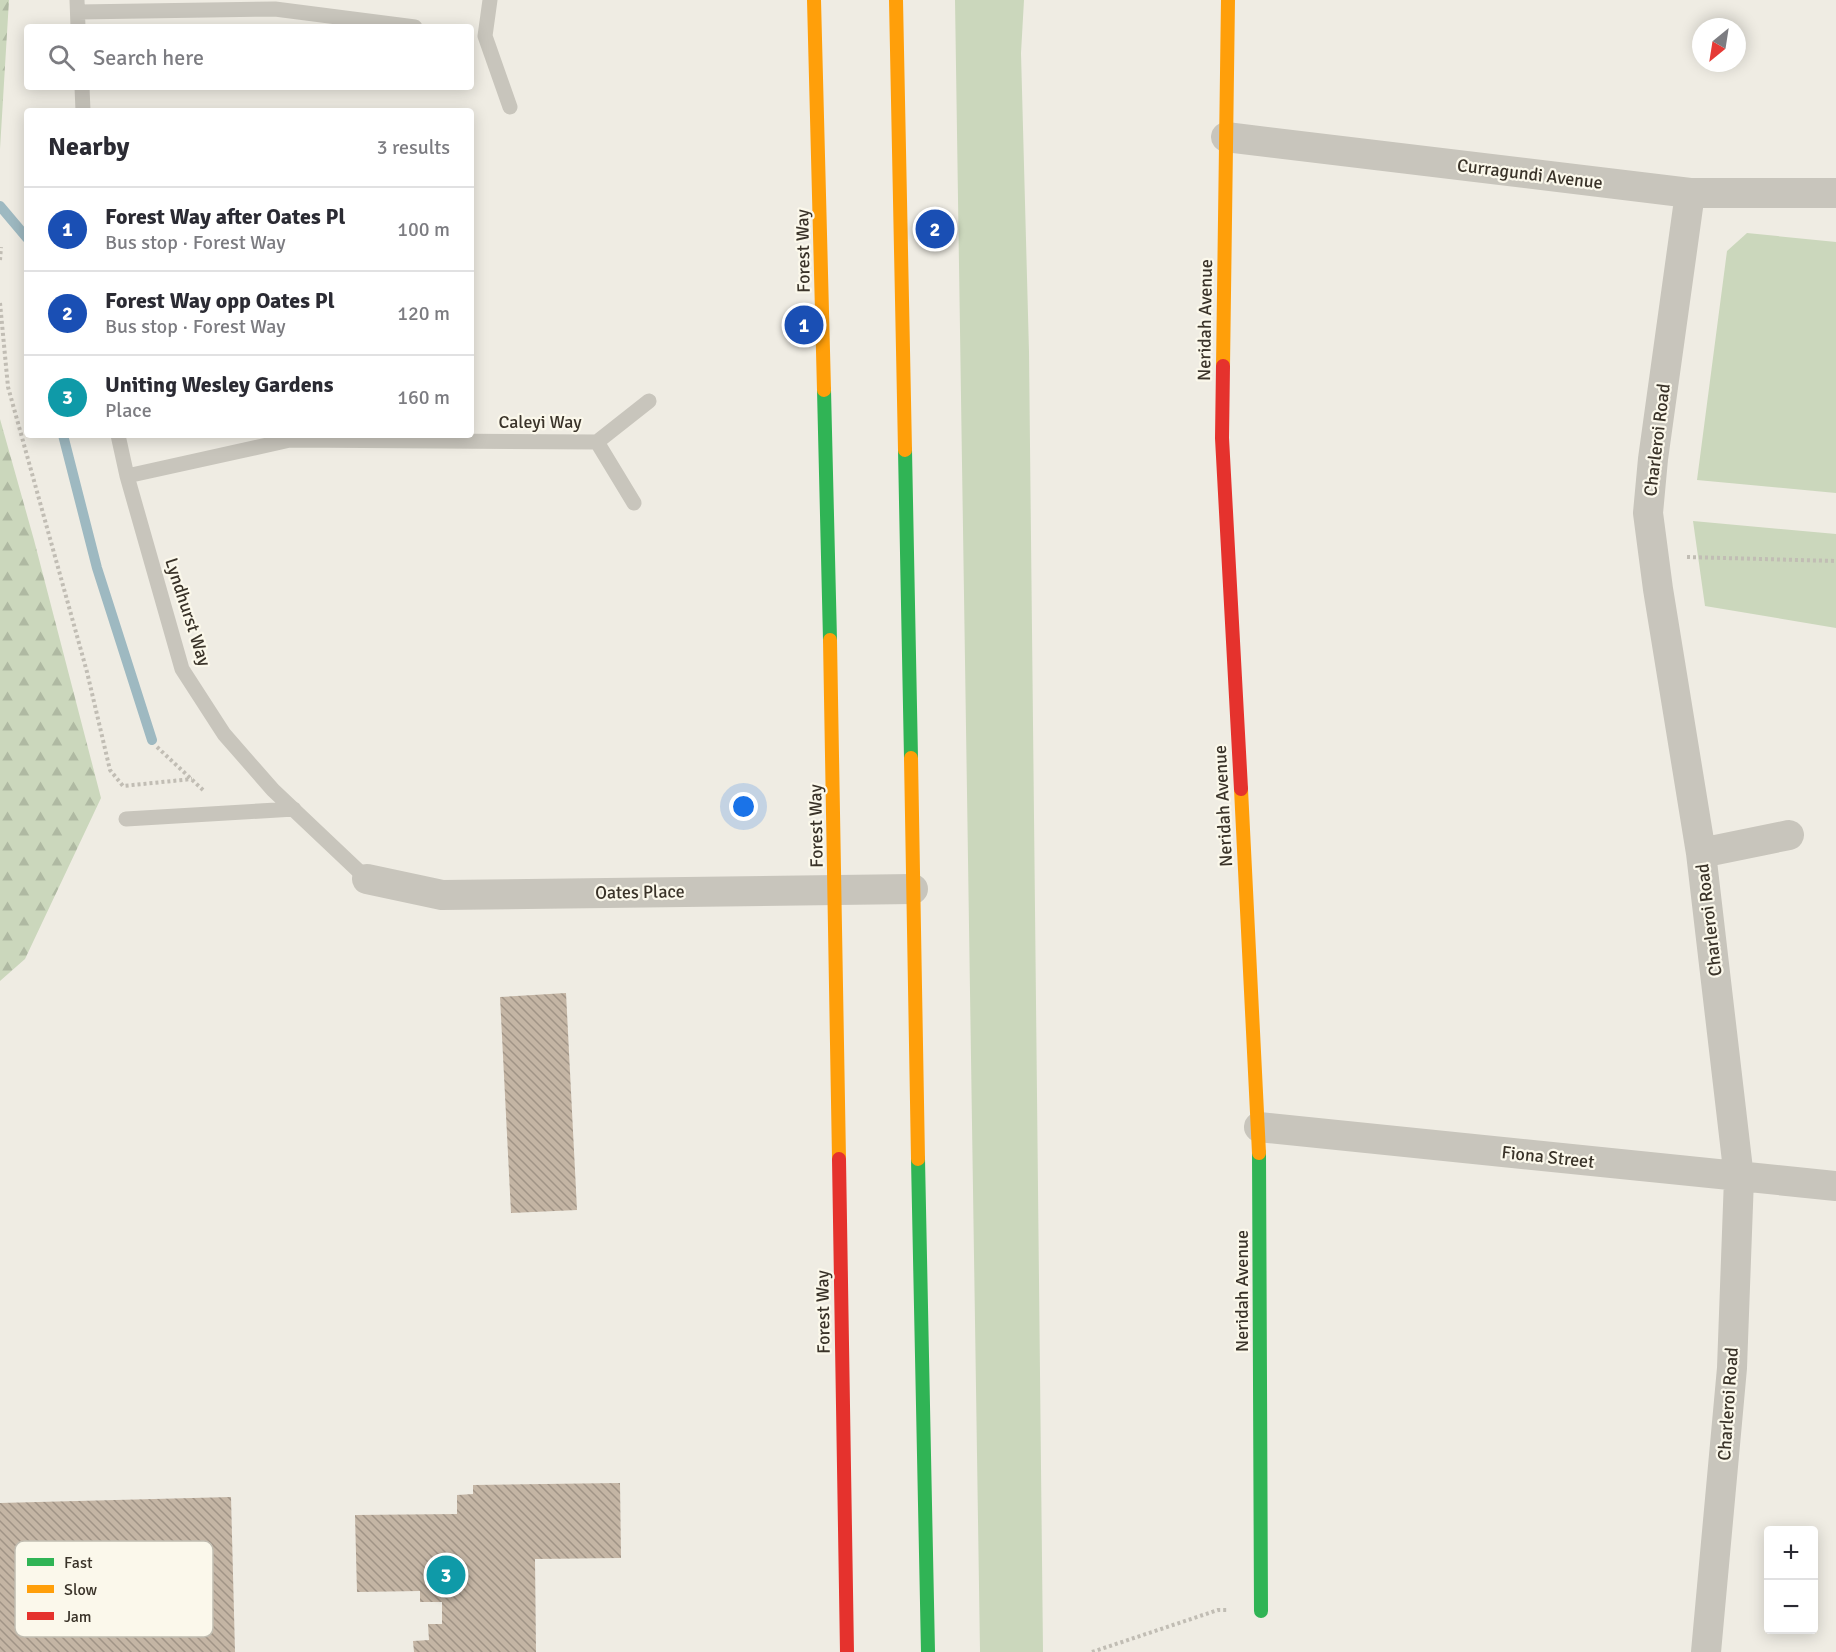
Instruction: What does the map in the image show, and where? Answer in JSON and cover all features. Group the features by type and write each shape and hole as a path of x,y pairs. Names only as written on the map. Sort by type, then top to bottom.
{"main road":[{"name":"Forest Way","path":"814,0 835,888 847,1652"},
{"path":"896,0 928,1652"},
{"name":"Neridah Avenue","path":"1228,0 1222,438 1259,1127 1261,1611"}],"street":[{"name":"Curragundi Avenue","path":"1226,137 1690,193 1836,193"},
{"name":"Charleroi Road","path":"1690,193 1648,513 1701,853 1739,1178 1732,1368 1706,1652"},
{"path":"1701,853 1788,835"},
{"name":"Oates Place","path":"367,879 442,895 835,888 913,889"},
{"name":"Fiona Street","path":"1259,1127 1739,1178 1836,1186"}],"lane":[{"path":"490,0 478,35 510,107"},
{"path":"78,13 275,9 392,24"},
{"path":"82,90 83,108"},
{"name":"Caleyi Way","path":"127,476 290,440 597,442 649,400"},
{"name":"Lyndhurst Way","path":"119,438 127,476 182,669 224,734 273,789 367,879"},
{"name":"Caleyi Way","path":"597,442 634,503"},
{"path":"126,819 294,809"}],"path":[{"path":"0,260 1,247"},
{"path":"0,303 8,387 87,672 110,770 123,786 192,779"},
{"path":"1653,556 1836,561"},
{"path":"157,747 228,814"},
{"path":"1092,1652 1218,1610 1261,1611"}],"green space":[{"path":"0,0 9,0 0,149"},
{"path":"955,0 1024,0 1021,53 1029,352 1043,1652 980,1652"},
{"path":"1747,233 1836,242 1836,493 1697,480 1727,251"},
{"path":"0,419 101,798 25,959 0,981"},
{"path":"1693,521 1836,534 1836,628 1705,606"}],"building":[{"path":"566,993 577,1210 511,1213 500,997"},
{"path":"620,1483 621,1558 535,1559 536,1652 414,1652 413,1641 429,1640 428,1624 442,1624 442,1602 420,1602 420,1591 357,1592 355,1515 457,1514 457,1495 473,1494 473,1485"},
{"path":"231,1497 235,1652 0,1652 0,1503"}],"waterway":[{"path":"0,206 24,234"},
{"path":"64,438 97,568 152,740"}],"traffic: fast":[{"path":"824,390 830,640"},
{"path":"905,450 911,758"},
{"path":"1259,1153 1261,1611"},
{"path":"918,1159 928,1652"}],"traffic: slow":[{"path":"814,0 824,390"},
{"path":"896,0 905,450"},
{"path":"1223,366 1228,0"},
{"path":"830,640 839,1159"},
{"path":"911,758 918,1159"},
{"path":"1241,789 1259,1153"}],"traffic: jam":[{"path":"1223,366 1222,438 1241,789"},
{"path":"839,1159 847,1652"}],"place":[{"name":"Forest Way opp Oates Pl","path":"935,229"},
{"name":"Forest Way after Oates Pl","path":"804,325"},
{"name":"Uniting Wesley Gardens","path":"446,1575"}]}
